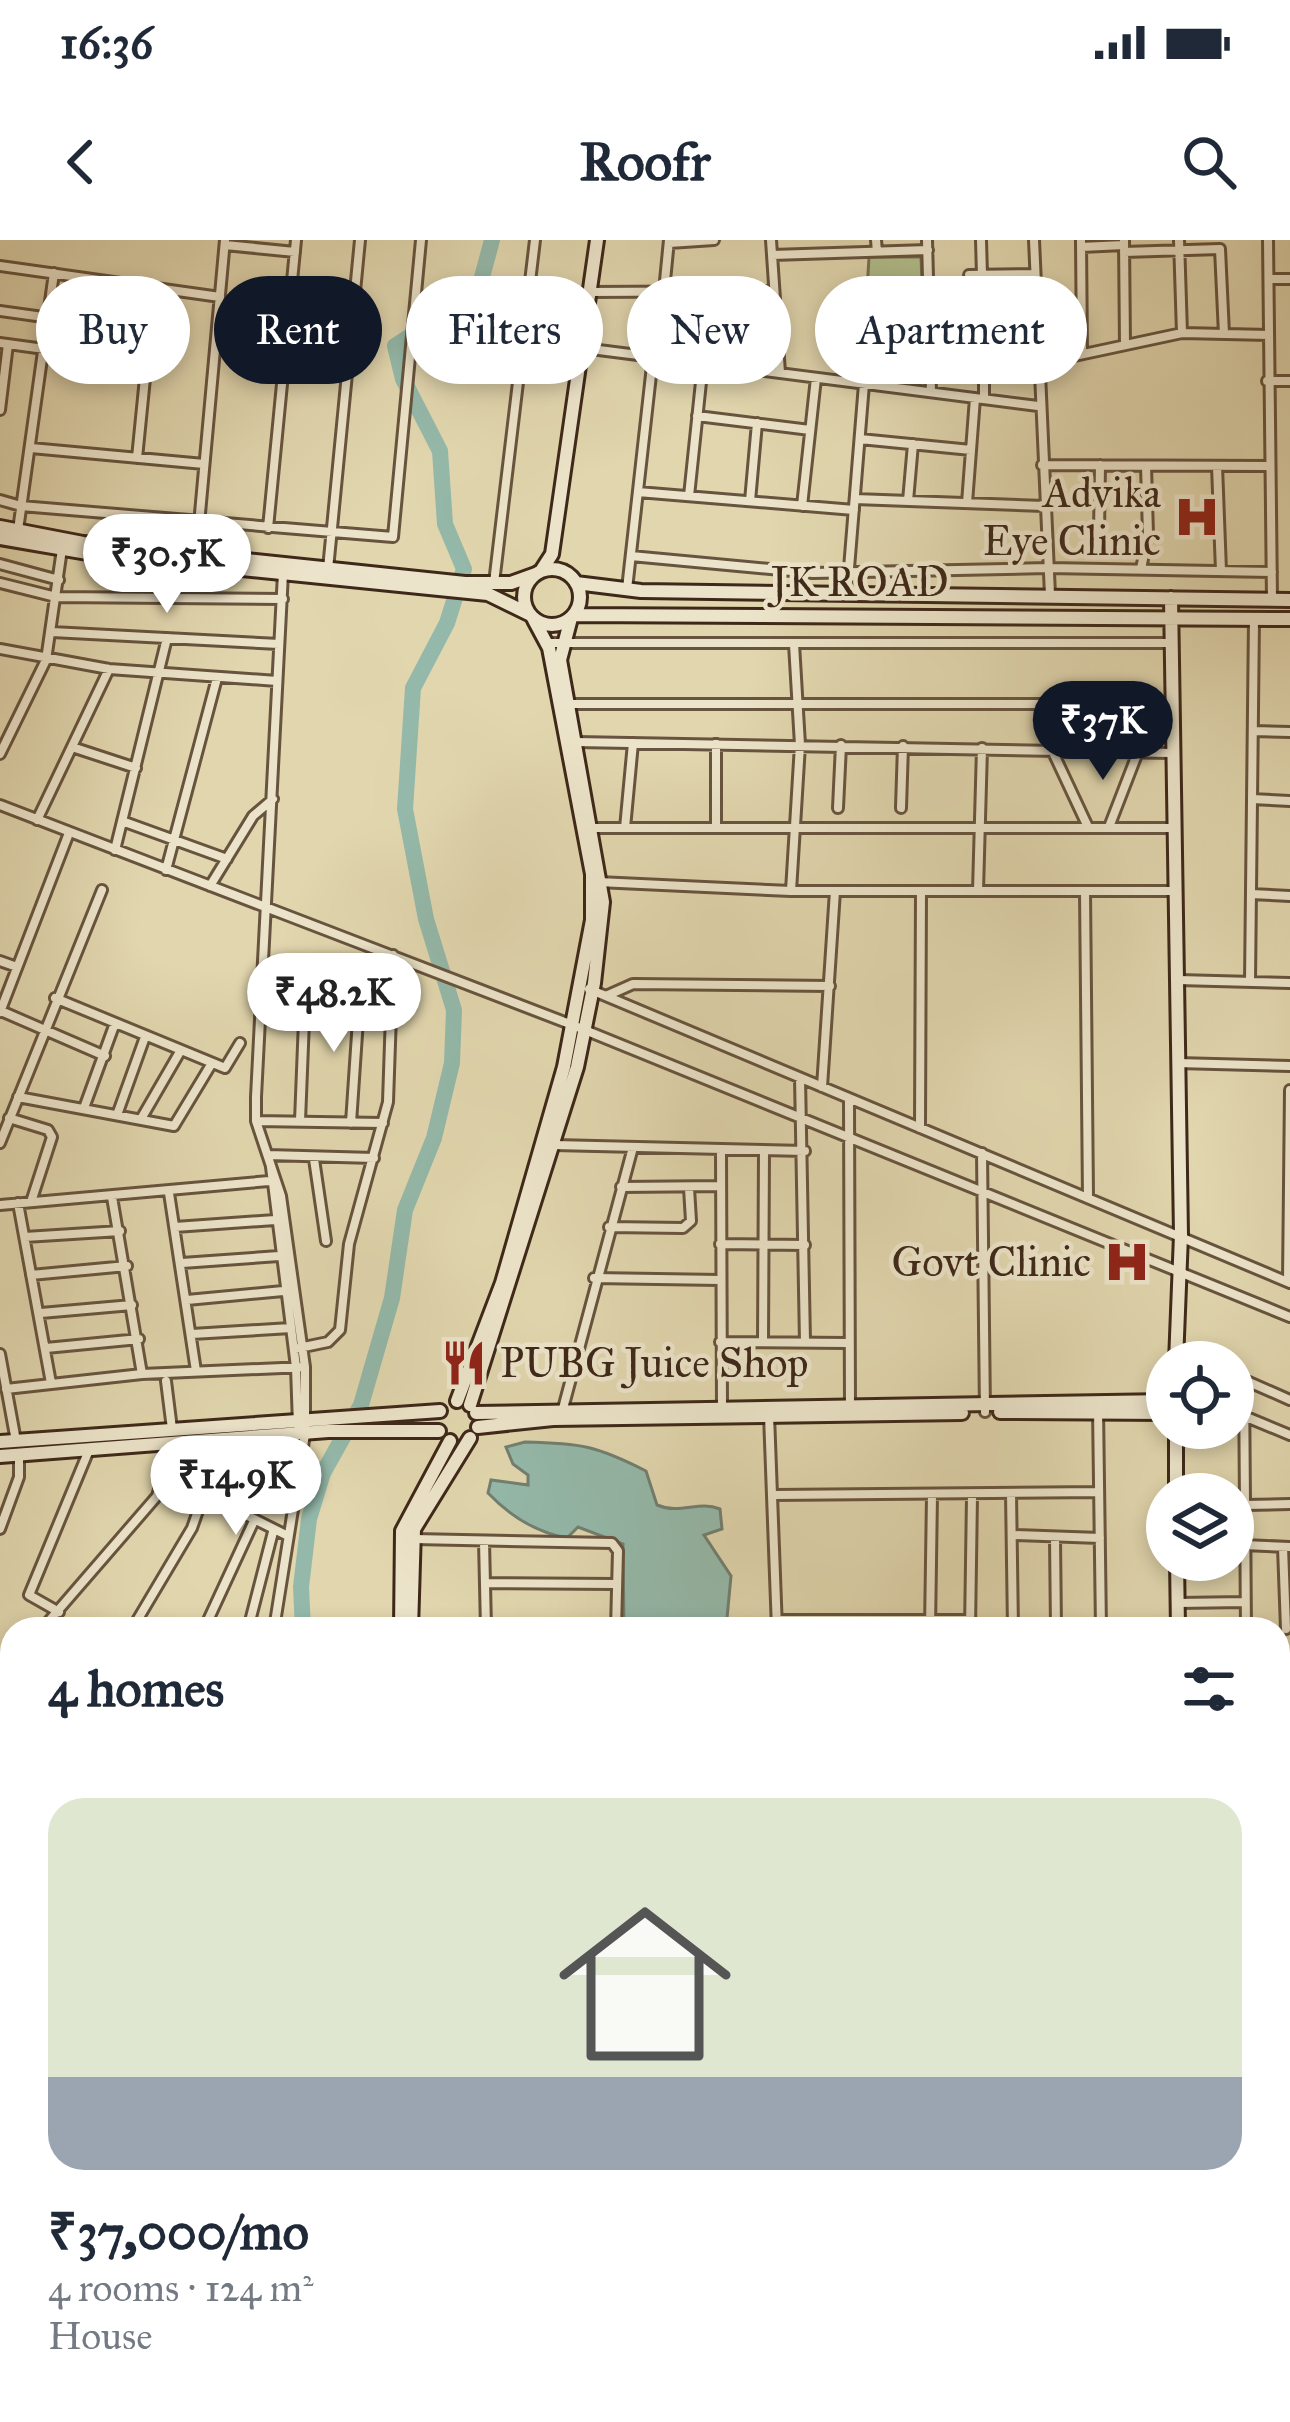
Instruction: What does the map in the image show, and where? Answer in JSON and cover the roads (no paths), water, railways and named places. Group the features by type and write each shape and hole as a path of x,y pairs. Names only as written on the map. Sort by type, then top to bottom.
{"street":[{"path":"293,276 296,240"},
{"path":"356,276 360,240"},
{"path":"0,500 21,506 388,539 395,532 421,240"},
{"path":"531,276 535,240"},
{"path":"592,276 597,240"},
{"path":"666,276 669,241 714,240"},
{"path":"771,240 773,276"},
{"path":"824,240 825,254"},
{"path":"876,240 877,252"},
{"path":"981,240 982,275"},
{"path":"969,275 1035,274 1034,240"},
{"path":"1268,240 1272,600"},
{"path":"222,276 225,243 295,253"},
{"path":"1081,276 1081,243 1220,249 1223,334"},
{"path":"772,255 877,252 927,245 928,276"},
{"path":"1179,245 1182,332"},
{"path":"1124,246 1125,345"},
{"path":"0,266 74,276"},
{"path":"1269,279 1290,279"},
{"path":"0,311 36,316"},
{"path":"1087,353 1182,332 1269,335"},
{"path":"0,410 4,344 36,348"},
{"path":"196,559 214,360"},
{"path":"1267,381 1290,381"},
{"path":"17,532 40,384"},
{"path":"136,458 145,384"},
{"path":"268,528 282,384"},
{"path":"328,568 346,384"},
{"path":"494,584 518,384"},
{"path":"400,1617 402,1531 445,1436 470,1417 502,1283 594,991 597,882 590,828 555,643 532,617 525,588 552,554 578,384"},
{"path":"627,590 649,384"},
{"path":"689,496 701,384"},
{"path":"802,506 815,384"},
{"path":"847,593 865,384 1038,406"},
{"path":"931,384 931,392"},
{"path":"967,503 981,384"},
{"path":"1037,384 1050,596"},
{"path":"697,416 810,430"},
{"path":"749,501 757,423"},
{"path":"860,439 971,450"},
{"path":"908,501 913,444"},
{"path":"32,448 204,464"},
{"path":"1042,465 1269,466"},
{"path":"1099,533 1100,465"},
{"path":"1141,569 1148,534 1146,466"},
{"path":"1217,466 1220,571"},
{"path":"563,492 562,562 580,596 555,643 597,882"},
{"path":"638,492 802,506 908,501 1045,506"},
{"path":"0,527 283,573 466,587 502,597 549,626 572,617"},
{"path":"0,538 62,549 328,568 365,578"},
{"path":"0,754 46,660 62,549"},
{"path":"631,556 849,572 1048,568 1272,572"},
{"path":"0,563 59,580"},
{"path":"13,586 17,568"},
{"path":"466,587 557,570 574,580"},
{"path":"276,1617 302,1431 301,1367 270,1160 256,1120 283,573"},
{"name":"JK ROAD","path":"574,580 627,590 1290,600"},
{"path":"0,583 56,597 283,599"},
{"path":"1171,598 1171,828 1181,1235 1177,1341"},
{"name":"JK ROAD","path":"572,617 1290,619"},
{"path":"1250,982 1254,619"},
{"path":"52,632 279,644"},
{"path":"115,850 167,638"},
{"path":"555,643 1171,643"},
{"path":"791,890 800,745 794,644"},
{"path":"0,649 110,669 278,681"},
{"path":"37,820 110,669"},
{"path":"166,870 217,677"},
{"path":"568,704 1171,704"},
{"path":"1253,730 1290,732"},
{"path":"574,742 1171,753"},
{"path":"625,828 633,742"},
{"path":"716,744 716,827"},
{"path":"838,808 841,746"},
{"path":"902,808 903,746"},
{"path":"72,747 136,768"},
{"path":"977,891 982,748"},
{"path":"1052,750 1088,827"},
{"path":"1109,827 1138,752"},
{"path":"210,886 254,816 274,799"},
{"path":"1252,800 1290,801"},
{"path":"0,806 500,997 1290,1317"},
{"path":"122,821 227,859"},
{"path":"590,828 1171,828"},
{"path":"70,833 0,1012 105,1056"},
{"path":"597,882 835,891 1173,891"},
{"path":"0,1143 102,890"},
{"path":"822,1088 835,891"},
{"path":"920,1128 921,891"},
{"path":"1085,891 1088,1197"},
{"path":"1251,894 1290,896"},
{"path":"298,1348 328,1342 340,1330 349,1244 383,1123 393,1043 393,955"},
{"path":"0,961 17,967"},
{"path":"300,1121 306,970"},
{"path":"1174,980 1290,982"},
{"path":"594,991 633,985 830,986"},
{"path":"351,1123 360,990"},
{"path":"594,991 1289,1282 1290,1090"},
{"path":"55,998 228,1067 240,1043"},
{"path":"84,1108 115,1023"},
{"path":"411,1617 411,1539 470,1417 554,1145 580,1029"},
{"path":"117,1115 145,1036"},
{"path":"140,1119 181,1050"},
{"path":"18,1097 176,1125 212,1063"},
{"path":"1175,1063 1290,1066"},
{"path":"800,1078 806,1151 805,1342"},
{"path":"849,1101 850,1406"},
{"path":"256,1120 383,1123"},
{"path":"5,1123 48,1130 52,1137 31,1202"},
{"path":"554,1145 806,1151"},
{"path":"561,1413 632,1150"},
{"path":"721,1151 722,1407"},
{"path":"763,1342 764,1151"},
{"path":"982,1153 985,1408"},
{"path":"270,1160 374,1158"},
{"path":"314,1159 326,1241"},
{"path":"270,1160 283,1291 298,1348"},
{"path":"0,1205 269,1181"},
{"path":"620,1187 721,1186"},
{"path":"609,1227 683,1228 691,1221 689,1188"},
{"path":"169,1192 196,1371"},
{"path":"112,1197 142,1374"},
{"path":"18,1203 51,1383"},
{"path":"175,1228 275,1220"},
{"path":"26,1237 120,1231"},
{"path":"720,1244 805,1245"},
{"path":"182,1263 279,1256"},
{"path":"31,1275 127,1266"},
{"path":"594,1278 720,1280"},
{"path":"187,1300 283,1291"},
{"path":"41,1312 132,1305"},
{"path":"192,1334 291,1328"},
{"path":"46,1348 139,1339"},
{"path":"720,1342 847,1342"},
{"path":"0,1354 19,1477 0,1529"},
{"path":"6,1389 142,1374 301,1367"},
{"path":"54,1617 157,1496 172,1429 166,1381"},
{"path":"1254,1384 1290,1400"},
{"path":"1098,1408 1146,1403"},
{"path":"0,1442 17,1447 90,1449 170,1437 223,1439 302,1431 440,1411 470,1417 722,1407 769,1412 850,1406 1146,1411"},
{"path":"561,1413 985,1408"},
{"path":"1098,1408 1101,1617"},
{"path":"440,1411 445,1436"},
{"path":"769,1412 777,1617"},
{"path":"1254,1420 1290,1435"},
{"path":"327,1425 445,1436"},
{"path":"0,1456 17,1447 302,1431"},
{"path":"140,1617 168,1576 206,1496 223,1439"},
{"path":"59,1612 29,1595 90,1449"},
{"path":"1011,1492 1012,1617"},
{"path":"774,1495 1099,1492"},
{"path":"206,1496 253,1523 286,1535"},
{"path":"930,1617 932,1496"},
{"path":"970,1617 972,1496"},
{"path":"1254,1504 1290,1504"},
{"path":"210,1617 253,1523"},
{"path":"251,1617 273,1532"},
{"path":"1013,1535 1100,1538"},
{"path":"1054,1538 1056,1617"},
{"path":"411,1539 612,1543 618,1551 616,1617"},
{"path":"484,1540 486,1617"},
{"path":"1254,1545 1286,1547 1287,1590"},
{"path":"1177,1581 1178,1617"},
{"path":"1245,1581 1246,1617"},
{"path":"485,1582 616,1584"},
{"path":"1178,1603 1245,1601"}],"waterway":[{"path":"302,1617 309,1519 323,1473 361,1405 392,1298 405,1210 434,1138 452,1063 454,1010 426,919 405,809 413,688 447,623 464,569 445,524 440,451 403,379 395,346 478,292 492,240"}],"place":[{"name":"Advika Eye Clinic","path":"1197,517"},
{"name":"Govt Clinic","path":"1127,1262"},
{"name":"PUBG Juice Shop","path":"464,1363"}]}
